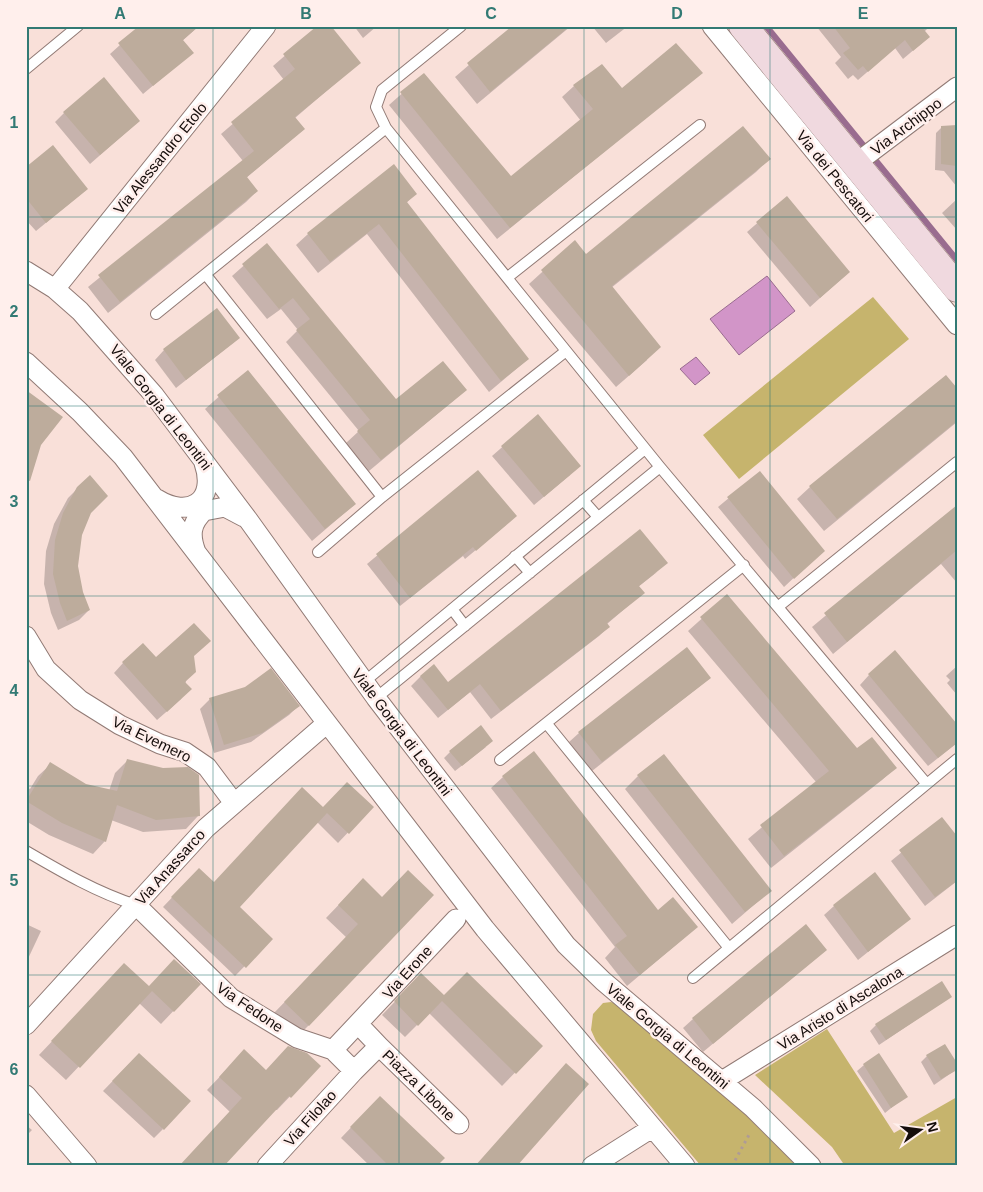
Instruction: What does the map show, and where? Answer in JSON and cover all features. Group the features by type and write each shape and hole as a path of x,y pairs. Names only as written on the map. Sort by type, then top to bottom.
{"street":[{"name":"Via Alessandro Etolo","path":"55,289 266,26"},
{"name":"Via dei Pescatori","path":"712,26 957,325"},
{"name":"Via dei Pescatori","path":"743,26 859,162 957,288"},
{"name":"Via Archippo","path":"859,162 957,87"},
{"name":"Viale Gorgia di Leontini","path":"26,271 55,289 84,314 122,356 249,521 376,698 566,944 597,976 761,1115 810,1166"},
{"path":"26,362 102,434 154,497 485,929 686,1166"},
{"path":"154,497 177,508 195,504 207,489 207,472 202,458"},
{"path":"198,556 192,538 192,528 204,511 225,507 234,510 249,521"},
{"name":"Via Evemero","path":"26,636 46,670 80,700 120,725 160,744 185,752 207,767 234,803"},
{"name":"Via Anassarco","path":"26,1025 206,828 327,723"},
{"name":"Via Fedone","path":"136,905 231,998 297,1038 333,1050"},
{"name":"Via Erone","path":"359,1025 456,918"},
{"name":"Via Aristo di Ascalona","path":"722,1082 957,935"},
{"path":"354,1071 333,1050 359,1025"},
{"name":"Piazza Libone","path":"359,1025 459,1124"},
{"name":"Piazza Libone","path":"354,1071 379,1046"},
{"name":"Via Filolao","path":"267,1166 354,1071"},
{"path":"26,1095 87,1166"},
{"path":"592,1166 652,1128"}],"lane":[{"path":"26,69 78,26"},
{"path":"462,26 382,90 376,107 386,128 645,449 926,783"},
{"path":"508,277 700,126"},
{"path":"156,314 386,128"},
{"path":"206,275 382,497"},
{"path":"318,552 382,497 566,351"},
{"path":"364,682 645,449"},
{"path":"779,606 957,462"},
{"path":"376,698 660,467"},
{"path":"583,500 598,517"},
{"path":"515,556 530,573"},
{"path":"500,760 744,565"},
{"path":"452,609 465,626"},
{"path":"547,724 729,948"},
{"path":"693,978 957,759"},
{"path":"26,851 74,880 108,896 136,905"}],"path":[{"path":"732,1166 761,1115"}],"shaded area":[{"path":"767,276 795,311 739,355 710,319"},
{"path":"873,297 909,339 739,479 703,435"},
{"path":"696,357 710,373 695,385 680,369"},
{"path":"611,1002 626,1008 730,1097 801,1166 701,1166 596,1041 591,1030 593,1014 603,1003"},
{"path":"827,1029 894,1133 957,1097 957,1166 845,1166 832,1147 755,1075"}],"building":[{"path":"139,26 199,26 183,40 194,53 153,86 118,43"},
{"path":"317,26 331,26 361,63 295,117 305,129 247,177 258,191 120,302 98,275 254,151 231,122 295,69 283,54"},
{"path":"512,26 570,26 490,92 467,63"},
{"path":"833,26 921,26 930,37 913,51 905,40 868,72 863,66 858,70 843,53 850,48"},
{"path":"676,43 703,73 510,228 400,92 424,73 511,176 593,109 573,85 602,64 622,88"},
{"path":"104,77 140,121 100,155 63,112"},
{"path":"957,125 957,166 941,164 941,126"},
{"path":"743,126 771,159 612,286 661,347 629,376 541,270 575,240 586,254"},
{"path":"53,145 88,189 46,223 26,198 26,167"},
{"path":"394,164 417,194 407,202 529,359 501,381 379,224 330,262 307,233"},
{"path":"787,196 850,272 820,298 756,222"},
{"path":"267,243 396,399 443,361 467,390 381,460 357,431 370,420 296,330 310,319 293,298 279,309 242,264"},
{"path":"217,308 240,338 186,380 163,349"},
{"path":"248,370 356,504 325,529 217,395"},
{"path":"946,375 957,388 957,421 837,519 809,486"},
{"path":"26,390 63,417 41,445 30,481 26,480"},
{"path":"538,414 581,466 544,497 501,446"},
{"path":"478,470 517,516 476,551 473,547 410,598 376,554"},
{"path":"760,471 825,551 794,579 727,497"},
{"path":"90,475 108,496 91,513 82,535 78,566 83,592 90,610 67,621 60,603 53,574 55,540 63,513 77,487"},
{"path":"957,505 957,550 847,642 824,613"},
{"path":"640,529 668,563 639,586 645,593 607,623 610,627 501,711 480,684 448,710 420,676 434,664 448,682"},
{"path":"727,594 857,748 872,737 897,768 784,856 760,825 829,771 700,617"},
{"path":"194,623 211,641 194,656 196,672 185,682 192,689 167,712 122,662 143,643 156,657"},
{"path":"687,647 711,678 602,762 578,732"},
{"path":"895,650 957,724 957,743 938,758 868,674"},
{"path":"271,668 300,706 262,733 224,745 209,698 245,687"},
{"path":"481,725 493,741 462,766 449,751"},
{"path":"534,751 658,910 673,897 698,927 640,975 615,945 627,936 502,776"},
{"path":"664,754 772,891 745,912 637,775"},
{"path":"127,759 163,768 188,767 199,775 200,816 156,820 117,805 106,842 62,823 26,801 50,762 86,784 117,791"},
{"path":"347,782 374,807 349,834 327,813 240,907 273,939 246,968 171,897 199,868 214,882 302,787 323,807"},
{"path":"942,817 957,836 957,881 935,897 899,850"},
{"path":"408,870 434,895 309,1026 284,1002 358,924 338,905 363,878 382,897"},
{"path":"875,872 911,919 868,952 833,905"},
{"path":"806,924 827,950 713,1044 692,1018"},
{"path":"174,959 201,984 174,1012 152,991 80,1068 51,1041 124,963 149,986"},
{"path":"467,972 543,1046 516,1074 442,1001 418,1026 394,1001 421,973 444,995"},
{"path":"942,981 952,997 886,1040 875,1024"},
{"path":"945,1044 957,1063 957,1070 941,1079 926,1055"},
{"path":"288,1046 307,1053 321,1066 291,1098 289,1096 224,1166 179,1166 242,1098 219,1077 244,1049 266,1070"},
{"path":"139,1053 191,1101 164,1130 112,1081"},
{"path":"879,1053 908,1097 891,1108 863,1064"},
{"path":"566,1063 589,1084 517,1166 475,1166"},
{"path":"380,1096 445,1158 437,1166 389,1166 350,1127"}],"waterway":[{"path":"766,26 957,260"}]}
